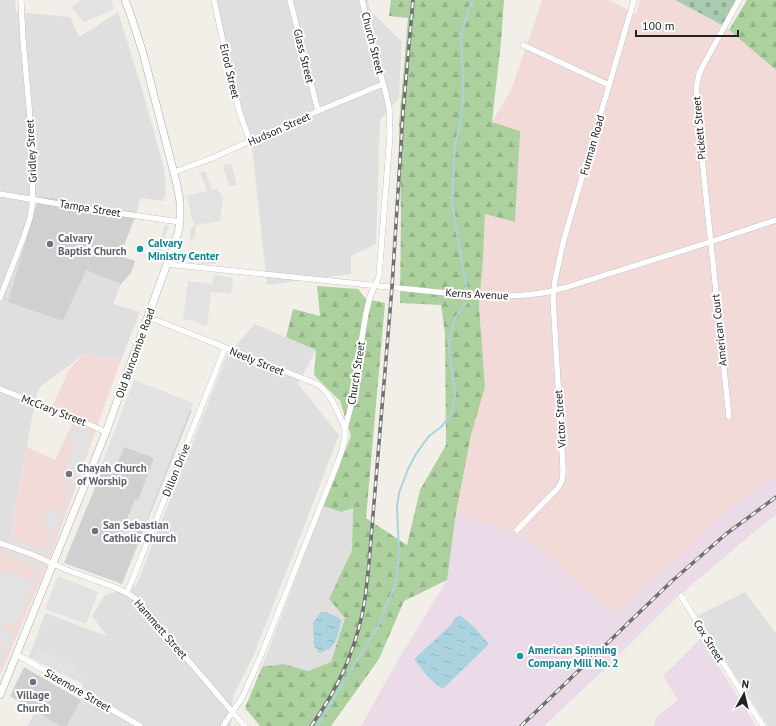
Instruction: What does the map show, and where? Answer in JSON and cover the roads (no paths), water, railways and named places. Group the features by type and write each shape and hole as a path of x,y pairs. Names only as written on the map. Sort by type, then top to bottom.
{"street":[{"name":"Gridley Street","path":"0,298 23,239 30,218 33,200 33,164 21,0"},
{"name":"Old Buncombe Road","path":"0,695 106,432 167,264 180,222 180,202 174,172 143,53 125,0"},
{"name":"Elrod Street","path":"214,0 239,110 250,142"},
{"name":"Glass Street","path":"290,0 318,111"},
{"name":"Church Street","path":"223,726 243,696 262,653 342,450 366,313 370,297 379,276 390,135 389,107 362,0"},
{"name":"Furman Road","path":"554,290 564,240 634,0"},
{"name":"Pickett Street","path":"710,242 696,100 697,84 699,74 739,0"},
{"path":"523,45 609,85"},
{"name":"Hudson Street","path":"174,172 210,159 383,84"},
{"name":"Tampa Street","path":"0,194 180,222"},
{"name":"Kerns Avenue","path":"167,264 466,295 520,295 543,293 564,288 776,220"},
{"name":"American Court","path":"710,242 729,417"},
{"name":"Victor Street","path":"517,530 556,491 563,479 553,299 554,290"},
{"name":"Neely Street","path":"148,317 317,384 327,392 332,399 345,428"},
{"name":"Dillon Drive","path":"127,593 225,348"},
{"name":"McCrary Street","path":"0,389 56,410 106,432"},
{"name":"Hammett Street","path":"0,543 127,593 138,601 245,726"},
{"name":"Cox Street","path":"681,596 763,726"},
{"name":"Sizemore Street","path":"17,655 140,726"}],"water":[{"path":"321,612 326,612 339,618 341,621 337,636 332,646 329,649 319,653 314,646 313,623"},
{"path":"460,615 474,627 489,644 442,689 427,676 414,659 451,625 455,618"}],"waterway":[{"path":"467,291 452,203 455,144 460,126 463,99 461,35 473,0"},
{"path":"317,726 378,626 395,585 399,551 397,507 399,493 408,469 416,454 429,436 441,427 450,416 453,408 455,395 449,346 450,335 455,318 467,302"}],"railway":[{"path":"311,726 336,687 354,645 362,615 365,595 392,287 403,113 413,0"},
{"path":"521,726 672,581 726,534 776,497"}],"place":[{"name":"Calvary Baptist Church","path":"50,244"},
{"name":"Calvary Ministry Center","path":"140,249"},
{"name":"Chayah Church of Worship","path":"69,474"},
{"name":"San Sebastian Catholic Church","path":"95,531"},
{"name":"American Spinning Company Mill No. 2","path":"520,656"},
{"name":"Village Church","path":"33,682"}]}
